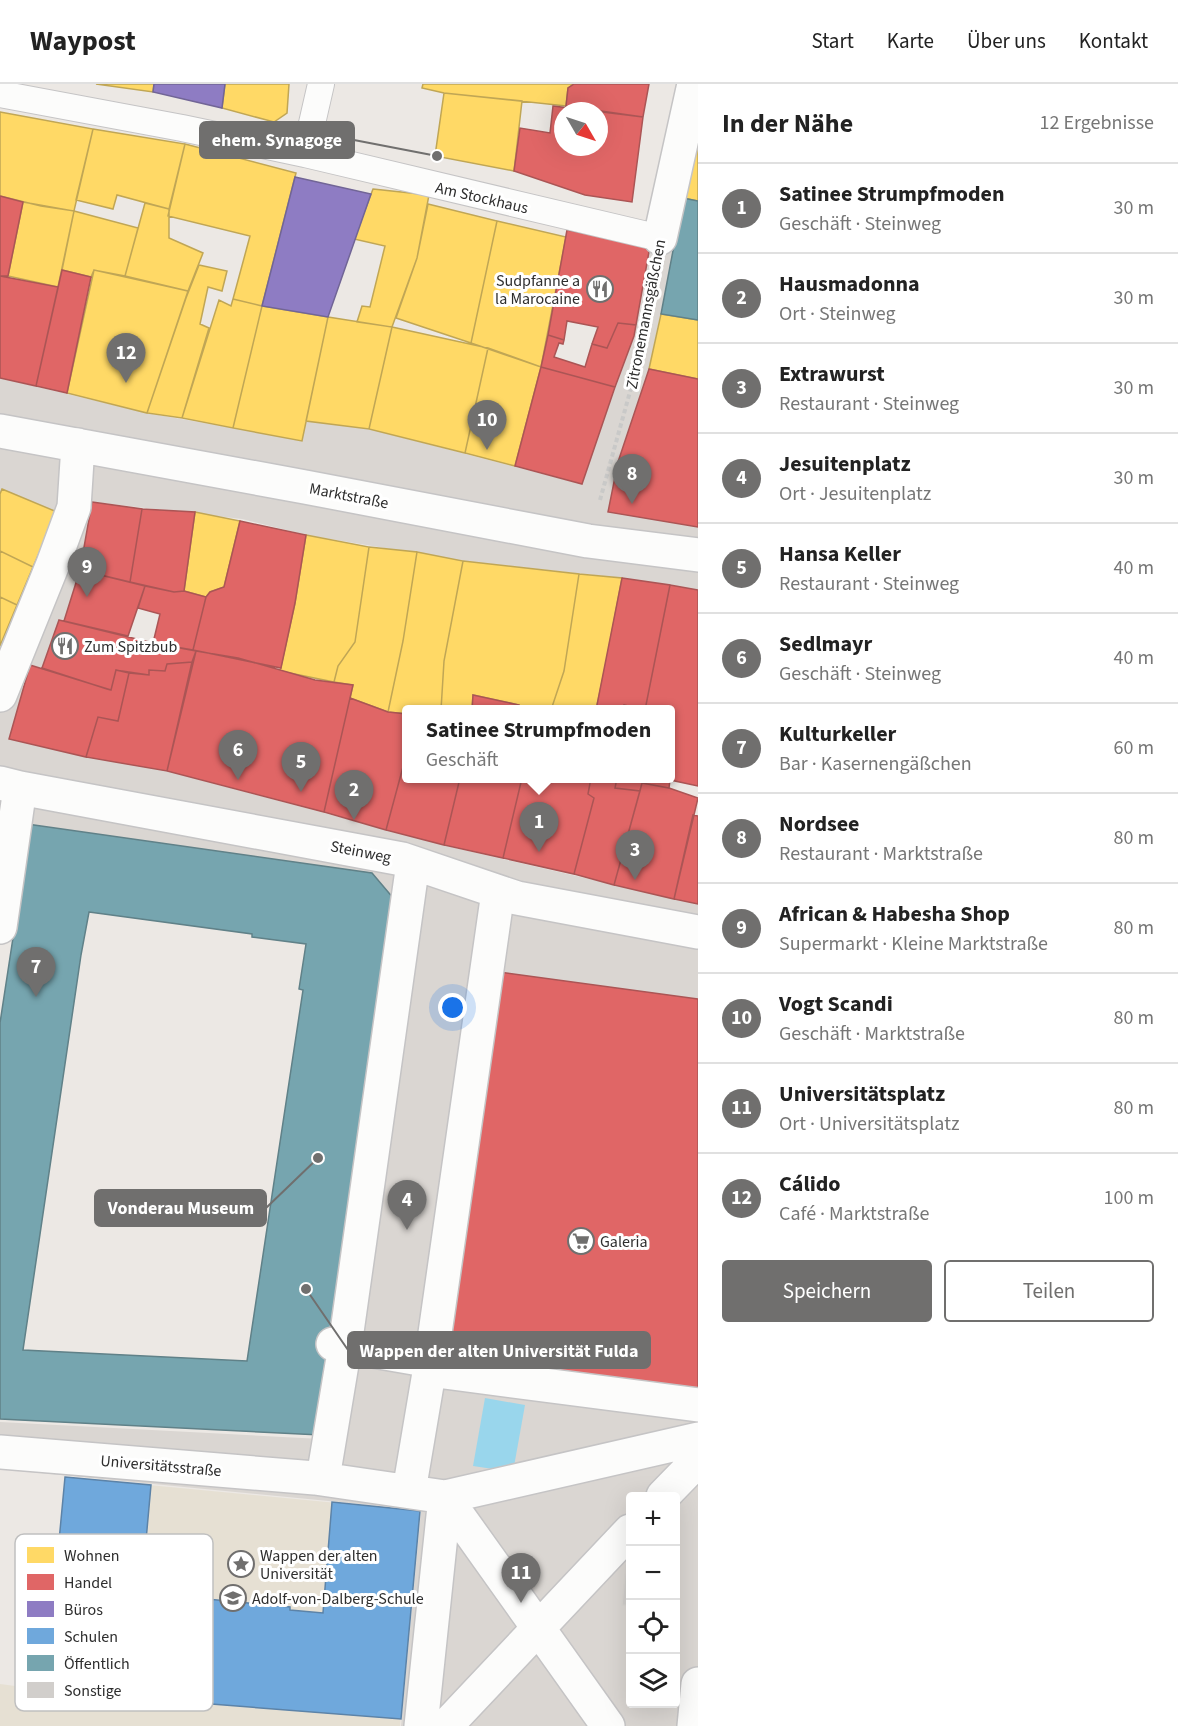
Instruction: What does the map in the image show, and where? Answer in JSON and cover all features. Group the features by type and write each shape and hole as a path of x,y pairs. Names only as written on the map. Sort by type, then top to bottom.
{"street":[{"name":"Zitronemannsgäßchen","path":"660,238 694,84"},
{"name":"Marktstraße","path":"0,431 588,541 698,555"},
{"path":"0,695 74,507 78,445"},
{"path":"0,927 11,845 10,785"},
{"name":"Steinweg","path":"10,785 402,859 517,898 698,932"},
{"path":"323,1479 339,1345 413,863"},
{"path":"409,1491 430,1365 498,892"},
{"path":"339,1345 430,1365 698,1405"},
{"path":"445,1497 698,1439"},
{"name":"Universitätsstraße","path":"0,1452 323,1479 445,1497"},
{"path":"668,1492 698,1460"},
{"path":"445,1497 608,1726"},
{"path":"421,1726 445,1497"},
{"path":"446,1726 626,1535"},
{"path":"694,1726 698,1684"}],"lane":[{"path":"305,154 321,84"},
{"name":"Am Stockhaus","path":"0,94 305,154 660,238"}],"path":[{"name":"Zitronemannsgäßchen","path":"588,541 638,363 660,238"}],"shaded area":[{"path":"650,246 674,248 649,369 618,462 608,511 698,527 698,590 622,578 463,561 306,535 242,519 93,502 80,570 64,621 59,620 42,668 30,665 9,739 86,757 167,771 455,848 698,904 698,999 499,973 698,1400 698,1726 401,1726 421,1510 0,1469 0,1422 321,1439 372,873 28,824 0,843 0,646 17,604 2,490 0,494 0,378 147,413 301,440 306,421 369,429 581,484 634,336"},
{"name":"Adolf-von-Dalberg-Schule","path":"65,1477 420,1511 400,1726 0,1726 0,1684 15,1686 15,1711 213,1711 213,1534 60,1534"}],"water":[{"path":"485,1398 525,1405 513,1472 473,1466"}],"building: Wohnen":[{"path":"96,84 154,84 153,92"},
{"path":"225,84 289,84 287,113 274,122 222,108"},
{"path":"423,84 574,84 568,88 566,102 554,102 554,105 444,93 422,88"},
{"path":"444,93 522,101 514,171 435,156"},
{"path":"0,112 93,129 74,211 0,196"},
{"path":"93,129 185,144 169,209 117,195 113,209 76,200"},
{"path":"698,143 698,201 683,198"},
{"path":"185,144 296,173 262,306 233,299 250,236 168,216"},
{"path":"373,189 429,195 417,258 392,327 357,322 362,306 370,307 385,246 354,239"},
{"path":"23,202 74,211 58,287 8,276"},
{"path":"145,203 169,209 169,238 203,253 188,291 125,276"},
{"path":"428,204 497,221 471,343 396,318 417,258"},
{"path":"74,211 138,228 125,276 94,270 91,277 62,270"},
{"path":"497,221 566,237 541,367 471,343"},
{"path":"199,265 227,271 222,291 208,287 200,324 209,328 182,418 147,413 186,298"},
{"path":"94,270 188,291 147,413 67,393"},
{"path":"233,299 262,306 233,428 182,418 219,300 231,306"},
{"path":"262,306 328,317 302,441 233,428"},
{"path":"661,314 698,320 698,379 649,369"},
{"path":"328,317 392,327 369,429 306,421"},
{"path":"392,327 488,348 465,453 369,429"},
{"path":"488,348 541,367 515,466 465,453"},
{"path":"2,489 57,512 33,567 0,551 0,494"},
{"path":"195,512 240,521 224,587 210,592 206,597 184,591"},
{"path":"306,535 369,547 355,642 338,666 334,682 280,671 295,603"},
{"path":"369,547 417,552 403,641 388,712 350,698 353,685 334,682 338,666 355,642"},
{"path":"0,551 33,567 17,605 0,597"},
{"path":"417,552 463,561 444,661 441,705 402,705 402,713 388,712 403,641"},
{"path":"463,561 579,574 564,671 553,705 519,705 473,695 472,705 441,705 444,661"},
{"path":"579,574 622,578 597,705 553,705 564,671"},
{"path":"0,597 17,605 0,646"}],"building: Handel":[{"path":"574,84 649,84 643,117 608,112 608,102 566,102 568,88"},
{"path":"554,106 554,156 608,156 608,113 643,117 632,202 585,195 514,171 520,128 550,133"},
{"path":"0,196 23,202 8,276 0,276"},
{"path":"567,230 650,246 636,325 618,323 607,348 592,344 598,327 567,321 564,340 548,335"},
{"path":"62,270 91,277 67,393 36,386"},
{"path":"0,276 58,287 36,386 0,378"},
{"path":"618,323 636,325 615,387 541,367 548,335 564,340 563,344 559,343 554,357 585,367 592,344 607,348"},
{"path":"541,367 615,387 582,484 515,466"},
{"path":"649,369 698,379 698,527 608,512 618,462"},
{"path":"92,502 142,509 130,582 80,570"},
{"path":"142,509 195,512 184,591 174,592 130,582"},
{"path":"240,521 306,535 281,668 193,650 206,597 210,592 224,587"},
{"path":"80,570 145,586 128,636 64,621"},
{"path":"622,578 670,585 646,705 597,705"},
{"path":"670,585 698,590 698,786 675,781 675,705 646,705"},
{"path":"145,586 174,592 184,591 206,597 193,650 153,643 160,614 138,608"},
{"path":"59,620 196,651 192,662 167,664 165,671 149,670 149,675 116,670 111,690 42,668"},
{"path":"196,651 238,658 315,680 353,685 324,812 167,771"},
{"path":"192,662 167,771 86,757 98,717 118,721 129,673 149,675 149,670 165,671 167,664"},
{"path":"30,665 111,690 116,670 129,673 118,721 98,717 86,757 9,739"},
{"path":"473,695 519,705 472,705"},
{"path":"350,698 388,712 402,713 402,771 386,830 324,812"},
{"path":"402,771 402,783 459,783 444,845 386,830"},
{"path":"459,783 521,783 503,858 444,845"},
{"path":"521,783 590,783 588,794 594,798 574,874 503,858"},
{"path":"590,783 616,783 615,788 640,791 614,885 574,874 594,798 588,794"},
{"path":"616,783 642,783 640,791 615,788"},
{"path":"642,783 670,783 669,788"},
{"path":"642,783 669,788 698,798 674,899 614,885"},
{"path":"693,815 698,816 698,904 674,899"},
{"name":"Galeria","path":"499,972 698,999 698,1400 447,1366"}],"building: Büros":[{"path":"154,84 225,84 222,108 153,92"},
{"path":"295,177 371,194 328,317 262,306"}],"building: Schulen":[{"name":"Adolf-von-Dalberg-Schule","path":"65,1477 151,1485 147,1534 60,1534"},
{"name":"Adolf-von-Dalberg-Schule","path":"332,1502 420,1511 401,1719 213,1704 213,1600 290,1607 290,1610 323,1613"}],"building: Öffentlich":[{"path":"683,198 698,201 698,320 661,314"},
{"path":"27,824 372,873 394,899 320,1435 0,1419 0,1023 29,833","holes":["89,912 252,934 252,937 306,944 299,989 303,990 247,1361 23,1350"]}],"building: Sonstige":[{"path":"626,1565 626,1606 622,1605"}],"place":[{"name":"ehem. Synagoge","path":"437,156"},
{"name":"Sudpfanne a la Marocaine","path":"600,289"},
{"name":"Cálido","path":"126,383"},
{"name":"Vogt Scandi","path":"487,450"},
{"name":"Nordsee","path":"632,504"},
{"name":"African & Habesha Shop","path":"87,597"},
{"name":"Zum Spitzbub","path":"65,646"},
{"name":"Sedlmayr","path":"238,780"},
{"name":"Hansa Keller","path":"301,792"},
{"name":"Hausmadonna","path":"354,820"},
{"name":"Satinee Strumpfmoden","path":"539,852"},
{"name":"Extrawurst","path":"635,880"},
{"name":"Kulturkeller","path":"36,997"},
{"name":"Vonderau Museum","path":"318,1158"},
{"name":"Jesuitenplatz","path":"407,1230"},
{"name":"Galeria","path":"581,1241"},
{"name":"Wappen der alten Universität Fulda","path":"306,1289"},
{"name":"Wappen der alten Universität","path":"241,1564"},
{"name":"Adolf-von-Dalberg-Schule","path":"233,1598"},
{"name":"Universitätsplatz","path":"521,1603"}]}
